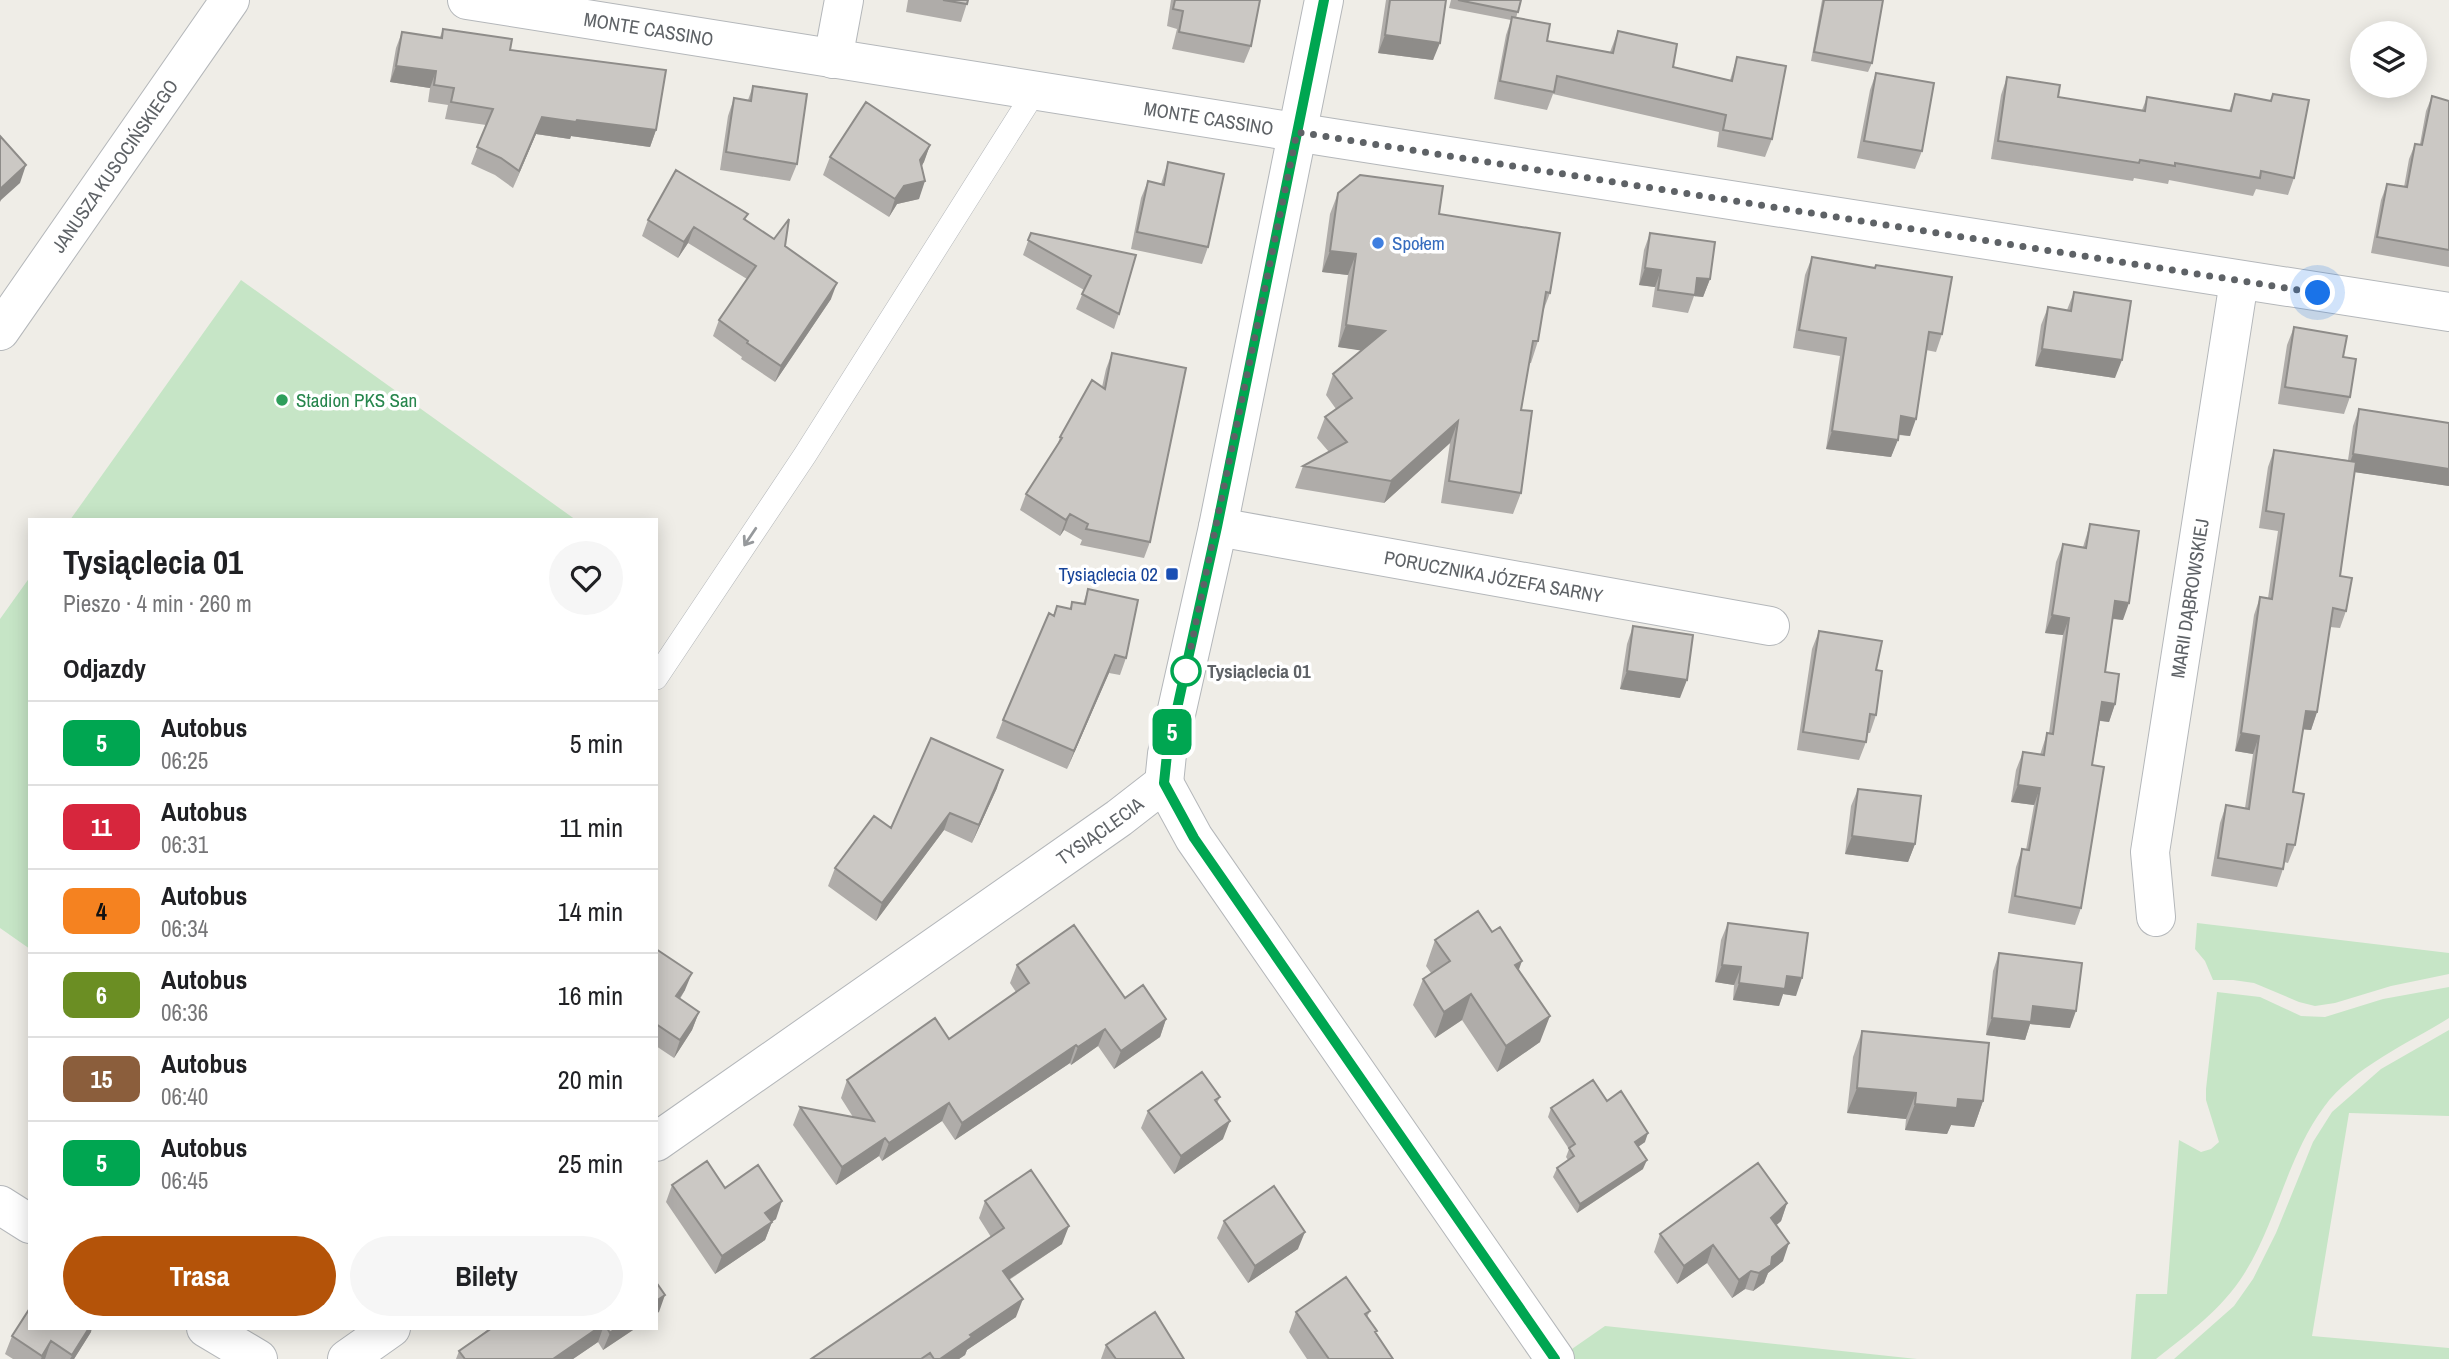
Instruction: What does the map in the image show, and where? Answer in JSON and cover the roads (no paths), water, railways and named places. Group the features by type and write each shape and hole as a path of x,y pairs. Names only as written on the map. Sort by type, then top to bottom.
{"street":[{"name":"JANUSZA KUSOCIŃSKIEGO","path":"0,331 230,0"},
{"name":"MONTE CASSINO","path":"467,0 2449,312"},
{"path":"833,59 844,0"},
{"name":"TYSIĄCLECIA","path":"658,1141 1119,818 1164,783 1167,754 1217,527 1324,0"},
{"name":"MARII DĄBROWSKIEJ","path":"2155,917 2150,852 2239,281"},
{"name":"PORUCZNIKA JÓZEFA SARNY","path":"1217,527 1770,626"},
{"path":"1164,783 1194,838 1555,1359"},
{"path":"0,1205 28,1223"},
{"path":"215,1330 258,1359"},
{"path":"347,1359 388,1330"}],"lane":[{"path":"658,675 788,480 1035,91"}],"place":[{"name":"Społem","path":"1378,243"},
{"name":"Stadion PKS San","path":"282,400"},
{"name":"Tysiąclecia 02","path":"1172,574"},
{"name":"Tysiąclecia 01","path":"1186,671"}]}
